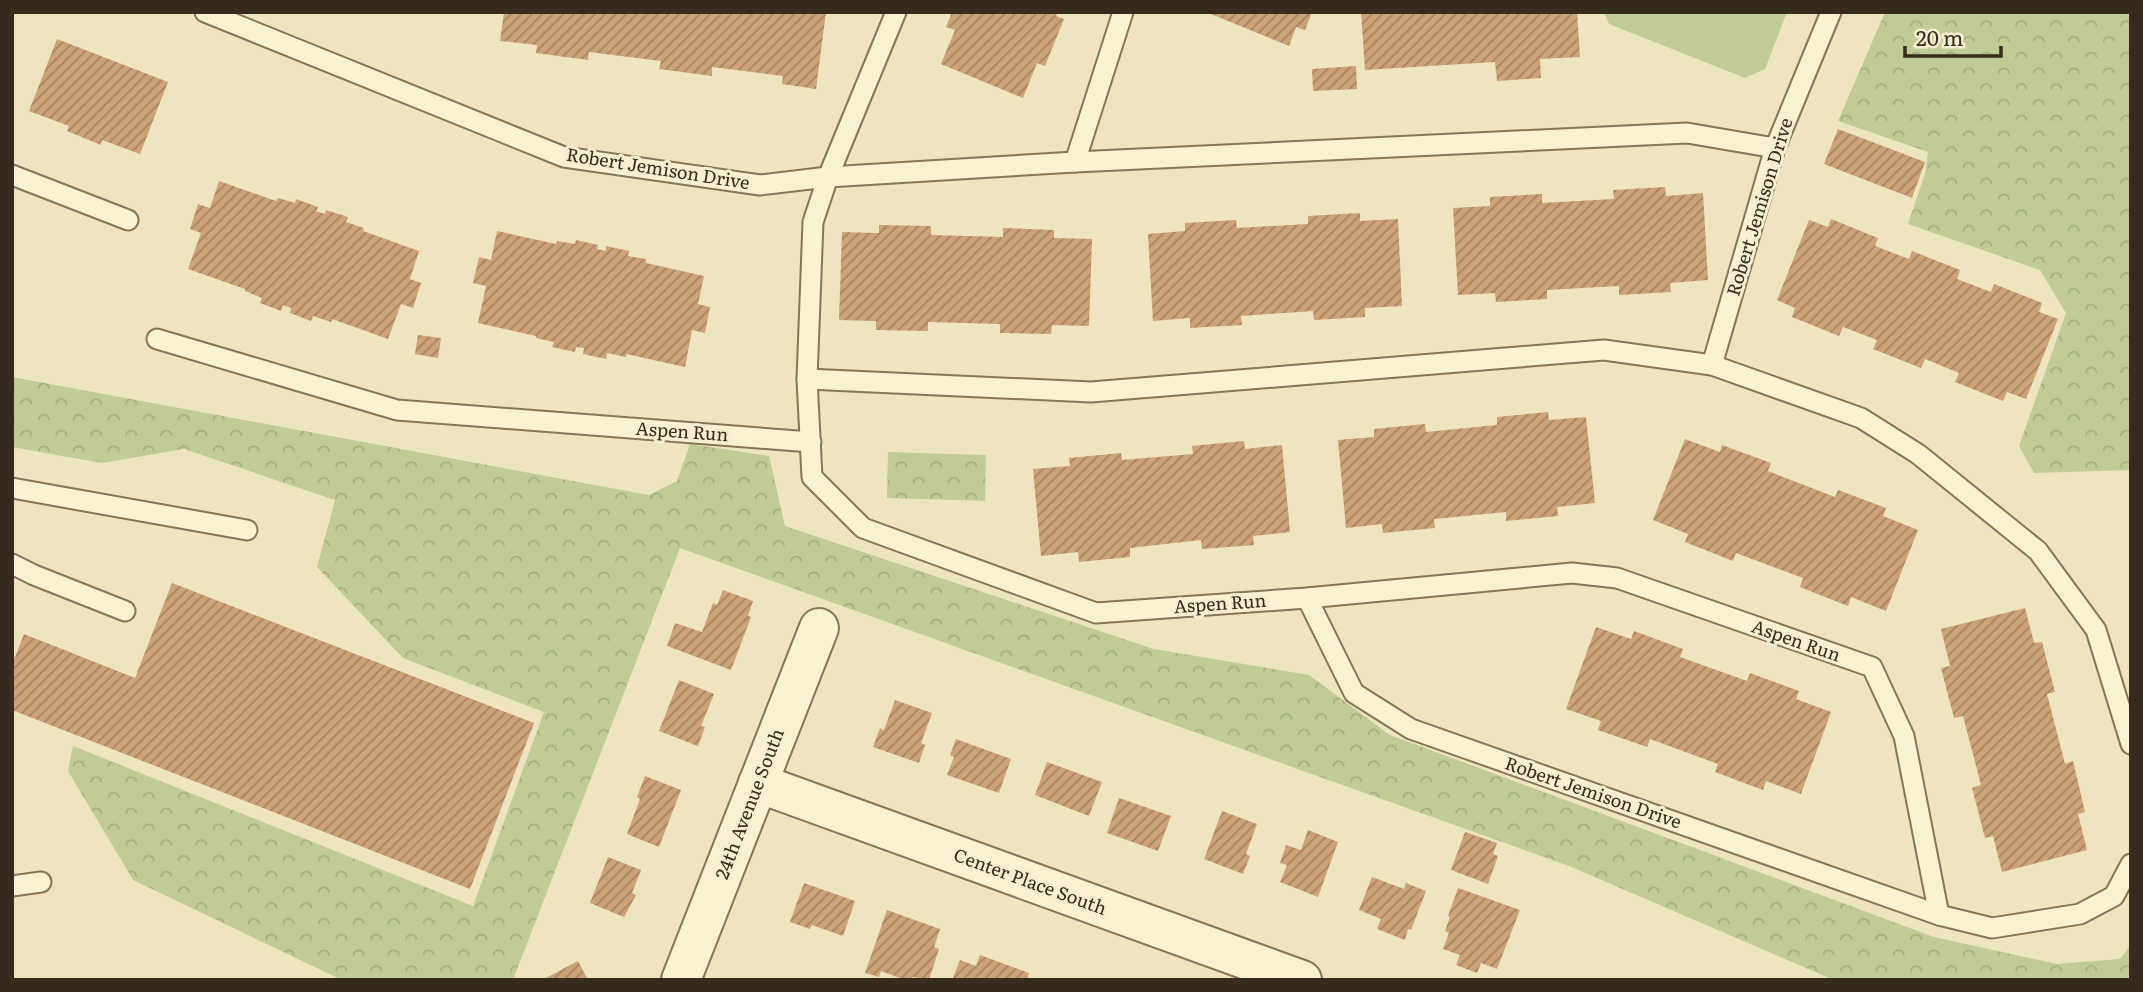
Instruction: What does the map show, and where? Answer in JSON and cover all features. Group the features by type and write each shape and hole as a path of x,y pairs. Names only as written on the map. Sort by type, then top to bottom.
{"street":[{"name":"24th Avenue South","path":"681,980 819,628"},
{"name":"Center Place South","path":"758,783 1302,980"}],"lane":[{"name":"Robert Jemison Drive","path":"205,12 564,157 761,185 828,177"},
{"path":"811,442 807,379 813,222 828,177 896,12"},
{"path":"1075,162 1123,12"},
{"name":"Robert Jemison Drive","path":"1712,365 1774,148 1831,12"},
{"path":"828,177 1075,162 1687,133 1774,148"},
{"path":"12,175 128,220"},
{"name":"Aspen Run","path":"157,339 397,410 811,442 812,477 863,528 1096,613 1307,598 1572,573 1618,578 1872,667 1903,736 1939,915"},
{"path":"807,379 1091,392 1604,350 1712,365 1861,418 1918,454 2038,551 2096,630 2131,744"},
{"path":"12,488 247,530"},
{"path":"12,564 125,611"},
{"name":"Robert Jemison Drive","path":"1307,598 1354,693 1411,729 1939,915"},
{"path":"1939,915 1992,928 2080,914 2114,896 2131,864"},
{"path":"12,886 41,882"}],"green space":[{"path":"1604,12 1787,12 1765,69 1745,78 1609,24"},
{"path":"1885,12 2131,12 2131,470 2034,473 2019,446 2066,313 2040,270 1908,224 1925,174 1928,152 1838,121"},
{"path":"12,377 649,495 677,481 690,444 769,456 785,526 1154,649 1309,675 1390,735 1934,937 2057,964 2120,959 2131,945 2131,980 1834,980 1569,866 680,548 513,980 342,980 133,880 68,771 73,746 473,906 544,712 403,658 317,567 335,500 184,449 102,463 12,447"},
{"path":"888,452 986,455 985,501 887,498"}],"building":[{"path":"504,12 826,12 816,89 782,84 783,76 712,67 712,76 659,69 661,61 589,52 588,60 536,53 537,45 500,41"},
{"path":"952,12 1058,12 1056,16 1064,19 1045,66 1037,63 1023,98 941,64 955,30 946,27"},
{"path":"1206,12 1312,12 1305,30 1296,27 1289,46"},
{"path":"1361,12 1577,12 1580,57 1540,59 1541,78 1497,81 1495,62 1365,70"},
{"path":"57,39 168,82 140,154 102,140 101,145 67,131 69,126 29,111"},
{"path":"1356,66 1357,89 1313,91 1312,69"},
{"path":"1838,129 1925,162 1912,198 1824,164"},
{"path":"219,181 276,201 278,198 295,203 296,199 318,207 316,211 325,214 326,210 348,217 346,222 364,228 363,231 419,251 410,279 421,283 413,308 401,304 388,339 332,319 331,322 313,316 311,321 290,313 291,308 283,305 281,311 260,303 262,298 245,289 188,269 201,233 190,229 198,204 210,208"},
{"path":"1665,187 1666,196 1703,193 1708,280 1670,283 1671,292 1619,295 1619,286 1547,290 1547,299 1496,302 1495,293 1458,295 1453,208 1490,206 1490,197 1542,194 1542,203 1614,199 1613,190"},
{"path":"1360,213 1360,221 1398,219 1402,306 1365,308 1365,317 1314,320 1313,311 1241,316 1242,325 1190,328 1190,318 1153,321 1148,234 1185,231 1185,223 1236,220 1237,228 1308,224 1308,216"},
{"path":"1831,219 1878,238 1875,246 1909,259 1912,251 1960,270 1957,279 1991,292 1994,284 2042,303 2039,312 2058,319 2026,399 2007,392 2003,401 1955,382 1959,373 1925,359 1921,368 1873,349 1877,340 1843,327 1839,336 1792,317 1795,308 1777,300 1809,220 1828,227"},
{"path":"879,225 931,226 931,235 1003,237 1003,228 1054,230 1054,238 1092,239 1089,326 1052,325 1051,334 1000,333 1000,324 928,322 928,331 876,330 876,321 839,320 842,232 879,233"},
{"path":"497,231 556,244 557,241 575,244 576,240 598,245 597,249 606,251 606,246 629,251 628,256 646,259 646,263 704,276 698,304 710,307 705,333 692,330 685,367 626,354 626,357 607,353 606,359 583,354 584,348 576,347 575,352 552,347 554,342 536,336 478,323 486,286 473,283 479,257 491,260"},
{"path":"418,335 441,338 438,358 415,354"},
{"path":"1548,412 1549,420 1586,417 1595,503 1557,507 1558,516 1506,521 1506,512 1434,519 1435,528 1383,533 1382,524 1346,528 1338,440 1374,437 1374,429 1425,424 1426,432 1497,425 1497,417"},
{"path":"1685,439 1720,452 1722,445 1771,463 1768,471 1835,497 1838,490 1886,508 1883,516 1918,530 1886,611 1851,597 1848,606 1800,587 1803,578 1736,553 1733,561 1685,542 1688,534 1653,520"},
{"path":"1244,441 1245,449 1282,445 1290,532 1253,536 1254,545 1202,549 1201,540 1130,548 1130,557 1079,562 1078,552 1041,556 1033,469 1070,466 1069,458 1121,453 1122,460 1193,454 1192,446"},
{"path":"172,583 534,723 470,889 12,710 12,665 24,634 135,678"},
{"path":"723,590 753,601 748,616 751,617 731,670 667,646 675,623 702,632 713,603 717,605"},
{"path":"2025,608 2034,643 2042,642 2055,692 2047,694 2065,764 2073,761 2085,812 2078,814 2087,850 2002,872 1993,836 1985,838 1972,788 1981,785 1963,716 1954,718 1941,668 1950,666 1941,629"},
{"path":"1596,627 1631,639 1634,631 1683,649 1680,657 1747,681 1750,673 1799,691 1796,699 1831,712 1801,794 1766,781 1763,790 1715,772 1718,764 1650,739 1647,747 1598,730 1601,721 1566,709"},
{"path":"679,680 714,694 701,726 705,727 698,746 659,731"},
{"path":"895,700 932,713 921,743 925,745 919,763 873,747 880,728 884,730"},
{"path":"956,739 1011,759 999,793 947,775 954,757 950,755"},
{"path":"1047,762 1102,782 1089,816 1035,795"},
{"path":"645,776 681,790 659,847 627,834"},
{"path":"1119,798 1171,816 1158,851 1107,833"},
{"path":"1222,811 1257,824 1246,854 1250,856 1243,874 1204,859"},
{"path":"1308,830 1338,842 1318,897 1280,882 1287,865 1280,863 1286,845 1301,850"},
{"path":"1465,832 1497,843 1493,854 1498,856 1488,884 1451,870"},
{"path":"608,857 641,870 632,893 636,895 624,917 590,903"},
{"path":"1372,877 1404,889 1406,883 1426,891 1405,940 1377,929 1381,919 1359,910"},
{"path":"804,883 855,901 843,936 812,925 810,929 790,922"},
{"path":"1458,888 1520,910 1497,969 1481,963 1477,973 1456,965 1460,955 1443,949 1449,933 1445,931 1450,917 1448,916"},
{"path":"887,910 940,929 934,947 939,949 929,980 912,977 912,980 905,980 881,971 879,977 865,973"},
{"path":"980,955 1029,973 1027,980 952,980 960,960 976,966"},
{"path":"578,961 588,980 542,980"}]}
